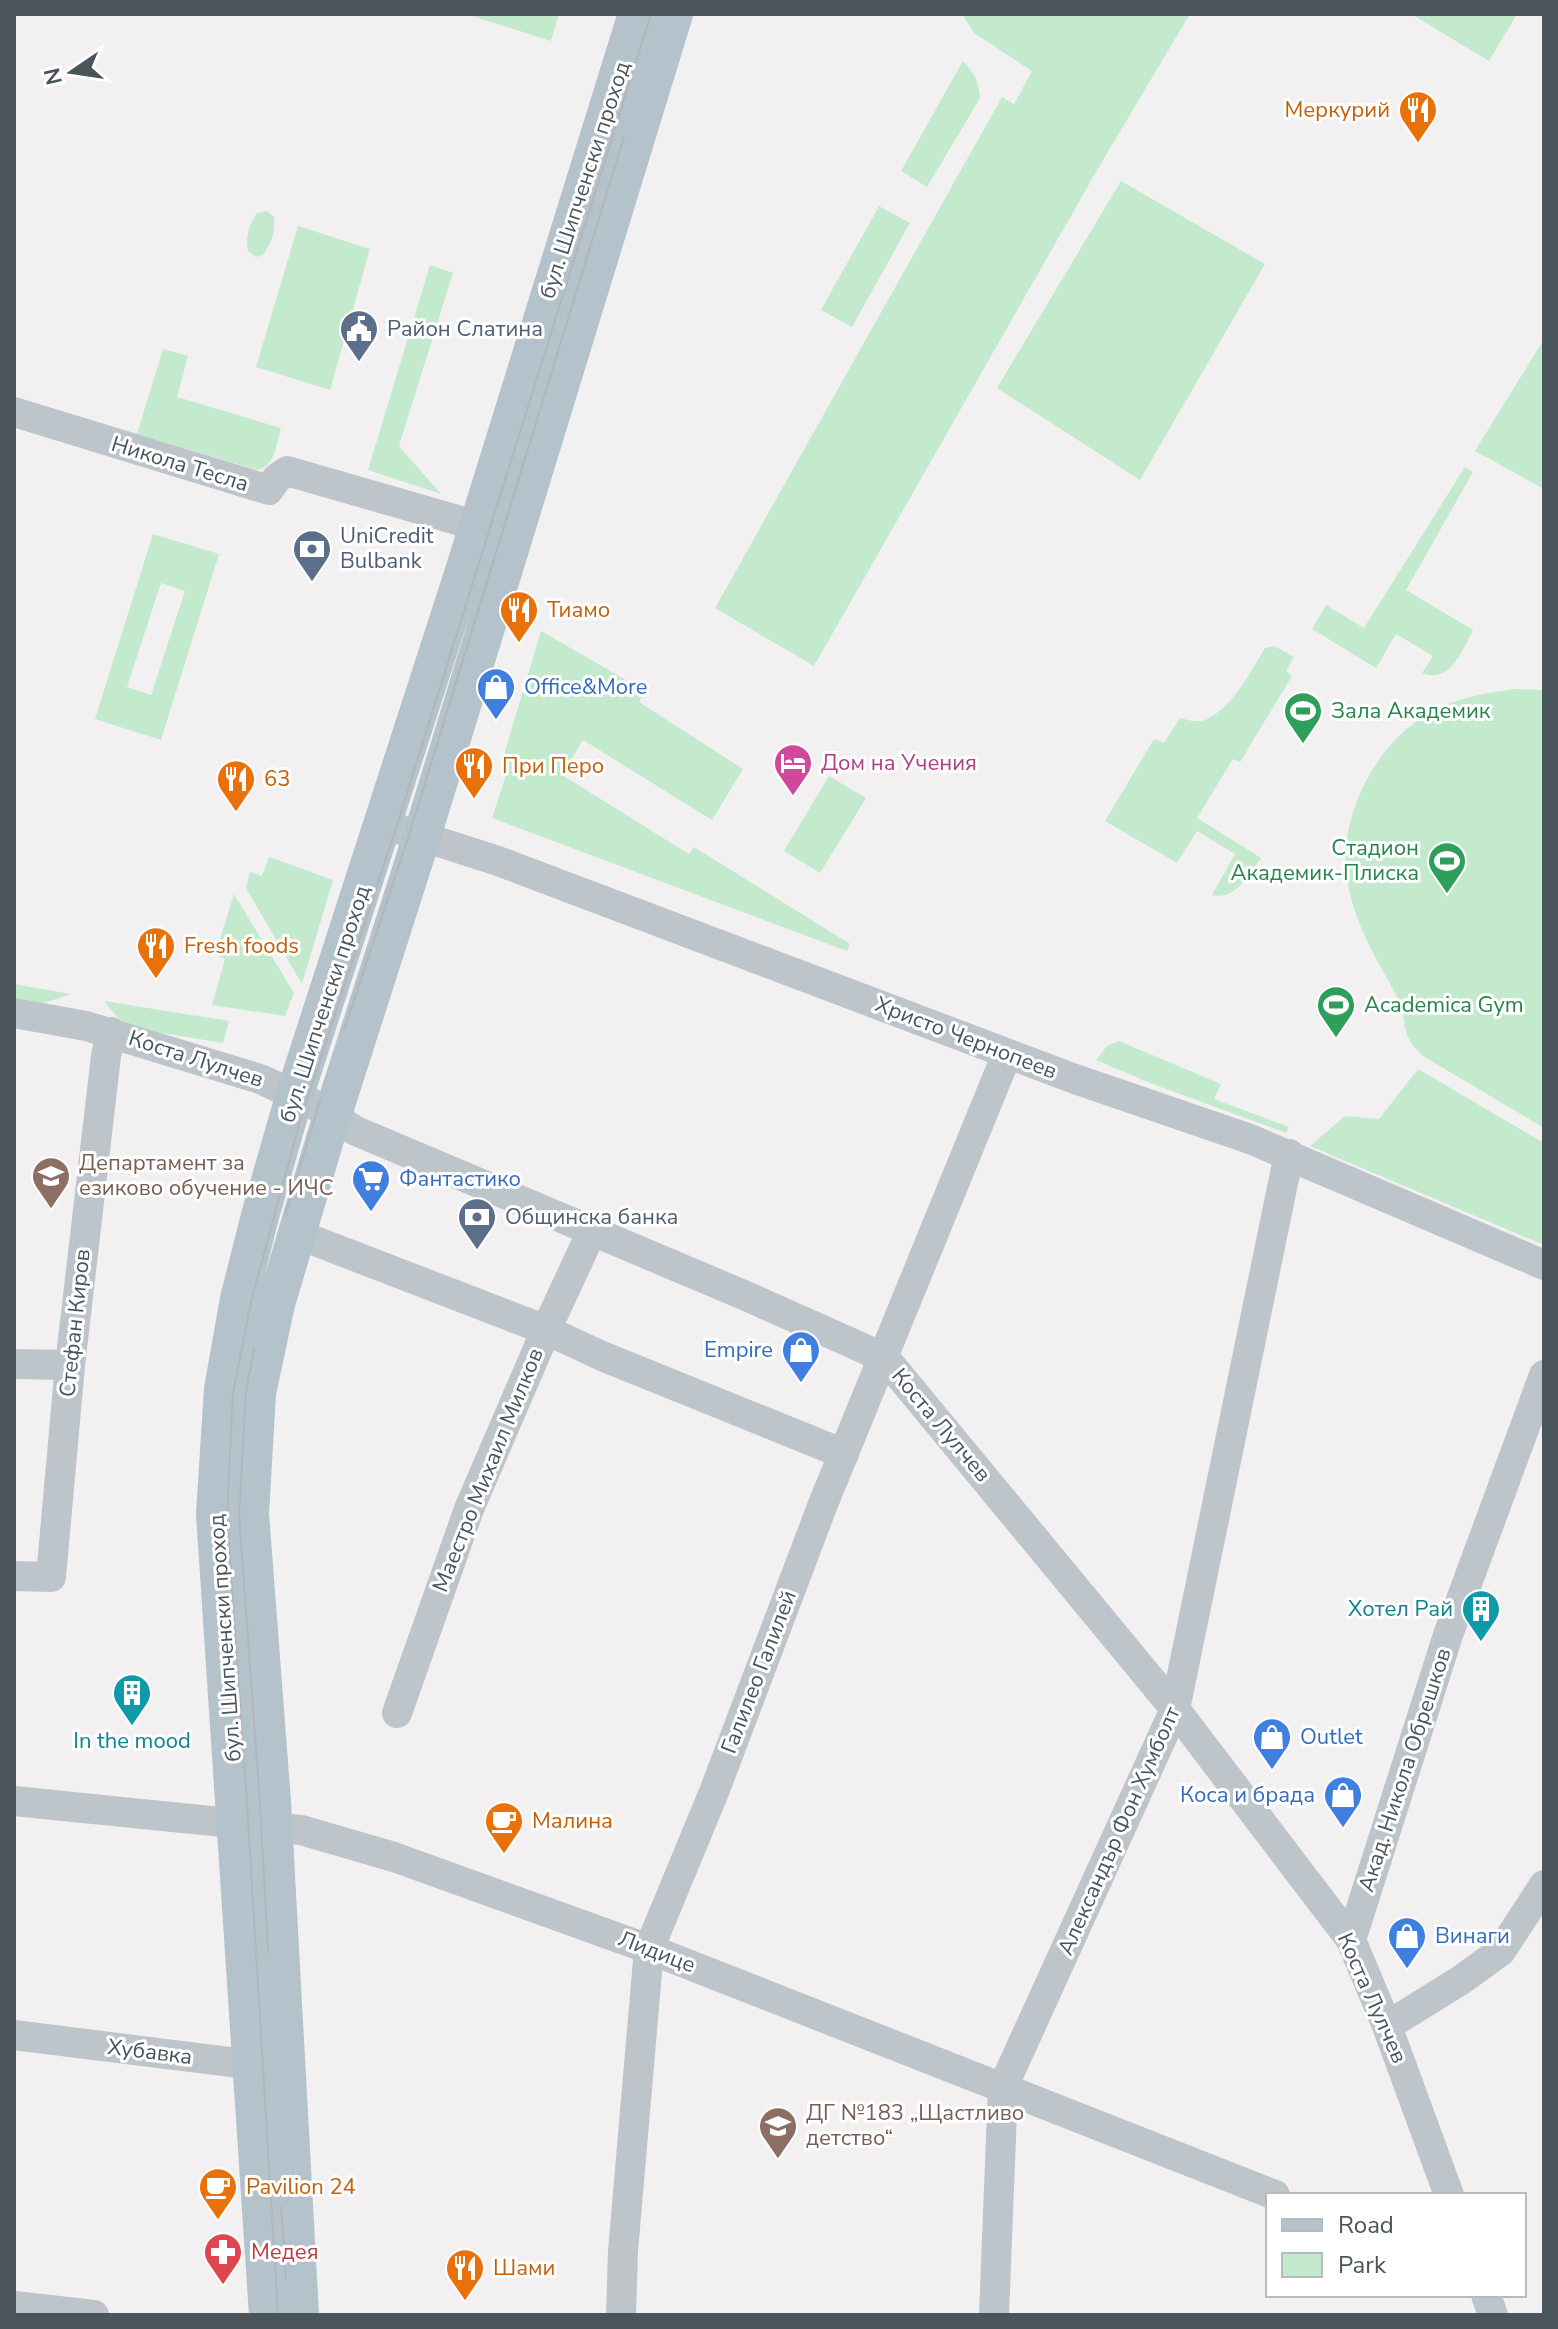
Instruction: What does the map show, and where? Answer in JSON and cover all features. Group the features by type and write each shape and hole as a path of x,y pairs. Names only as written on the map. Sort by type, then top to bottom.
{"main road":[{"name":"бул. Шипченски проход","path":"300,2315 236,1824 215,1514 223,1389 243,1285 295,1094 478,526 637,14"},
{"name":"бул. Шипченски проход","path":"268,2315 268,2066 273,1827 250,1514 257,1393 276,1304 332,1116 422,836 674,14"}],"street":[{"name":"Никола Тесла","path":"14,412 269,490 277,478 287,471 478,526"},
{"name":"Христо Чернопеев","path":"383,824 498,861 1007,1054 1289,1154 1544,1265"},
{"name":"Коста Лулчев","path":"14,1013 111,1032 260,1079 295,1094 356,1131 885,1358 1175,1709 1351,1940 1387,2026 1448,2193"},
{"name":"Стефан Киров","path":"14,1576 51,1577 70,1365 111,1032"},
{"name":"Галилео Галилей","path":"621,2315 623,2251 649,1949 704,1817 844,1454 1007,1054"},
{"name":"Александър Фон Хумболт","path":"994,2315 1003,2087 1175,1709 1289,1154"},
{"name":"Маестро Михаил Милков","path":"397,1713 469,1509 592,1231"},
{"path":"297,1234 546,1330 602,1356 844,1454"},
{"path":"14,1364 70,1365"},
{"name":"Акад. Никола Обрешков","path":"1351,1940 1448,1635 1544,1375"},
{"name":"Лидице","path":"14,1801 301,1830 394,1857 649,1949 1270,2193"},
{"path":"1387,2026 1501,1951 1544,1885"},
{"name":"Хубавка","path":"14,2035 268,2066"},
{"path":"14,2306 94,2315"}],"green space":[{"path":"466,14 559,14 551,41"},
{"path":"962,14 1190,14 1100,165 814,666 715,608 1002,97 1014,104 1032,71 974,33"},
{"path":"1411,14 1517,14 1489,61"},
{"path":"963,61 975,78 980,98 927,187 901,171"},
{"path":"1121,181 1265,264 1140,480 997,388"},
{"path":"879,206 910,223 852,327 821,310"},
{"path":"267,211 274,217 274,232 263,255 256,257 248,251 248,231 257,213"},
{"path":"298,226 370,249 330,390 256,367"},
{"path":"430,265 453,273 399,446 441,494 368,470"},
{"path":"1544,339 1544,489 1475,451"},
{"path":"163,349 188,356 177,397 281,428 268,464 258,470 137,434"},
{"path":"1465,467 1473,472 1406,590 1473,630 1448,670 1432,675 1422,673 1433,656 1396,634 1376,668 1312,629 1326,605 1364,628"},
{"path":"153,534 219,554 161,740 95,719","holes":["161,583 185,591 151,695 127,687"]},
{"path":"541,631 645,691 639,702 743,769 712,820 583,740 562,775 689,854 694,847 850,944 847,951 492,818 507,772 505,751"},
{"path":"1274,646 1294,657 1286,671 1292,676 1240,762 1233,759 1197,818 1261,858 1234,890 1220,896 1212,895 1235,854 1197,831 1177,863 1105,821 1154,739 1164,743 1180,718 1199,721 1214,715 1240,689 1265,648"},
{"name":"Стадион Академик-Плиска","path":"1514,689 1544,690 1544,1128 1423,1056 1413,1045 1407,1035 1400,1002 1357,916 1348,884 1346,859 1354,809 1377,763 1392,743 1411,726 1441,707 1471,697"},
{"path":"829,776 866,798 820,873 784,851"},
{"path":"269,857 333,880 302,984 246,888 250,872 262,876"},
{"path":"234,894 294,993 285,1016 212,1005 225,959 215,955"},
{"path":"14,984 71,994 32,1007 14,1004"},
{"path":"104,1001 229,1021 223,1043 132,1028 118,1018"},
{"path":"1119,1041 1221,1084 1214,1099 1289,1127 1286,1133 1096,1060 1107,1046"},
{"path":"1418,1069 1544,1143 1544,1245 1310,1146 1345,1116 1379,1119"}],"tram line":[{"path":"278,2315 227,1515 233,1393 251,1302 298,1128 396,828 651,14"},
{"path":"344,1030 410,832 624,137"},
{"path":"286,1213 321,1098"},
{"path":"254,1349 246,1392 239,1515 268,1952"},
{"path":"281,2207 286,2279"}],"place":[{"name":"Меркурий","path":"1418,144"},
{"name":"Район Слатина","path":"359,363"},
{"name":"UniCredit Bulbank","path":"312,583"},
{"name":"Тиамо","path":"519,644"},
{"name":"Office&More","path":"496,721"},
{"name":"Зала Академик","path":"1303,745"},
{"name":"Дом на Учения","path":"793,797"},
{"name":"При Перо","path":"474,800"},
{"name":"63","path":"236,813"},
{"name":"Стадион Академик-Плиска","path":"1447,895"},
{"name":"Fresh foods","path":"156,980"},
{"name":"Academica Gym","path":"1336,1039"},
{"name":"Департамент за езиково обучение - ИЧС","path":"51,1210"},
{"name":"Фантастико","path":"371,1213"},
{"name":"Общинска банка","path":"477,1251"},
{"name":"Empire","path":"801,1384"},
{"name":"Хотел Рай","path":"1481,1643"},
{"name":"In the mood","path":"132,1727"},
{"name":"Outlet","path":"1272,1771"},
{"name":"Коса и брада","path":"1343,1829"},
{"name":"Малина","path":"504,1855"},
{"name":"Винаги","path":"1407,1970"},
{"name":"ДГ №183 „Щастливо детство“","path":"778,2160"},
{"name":"Pavilion 24","path":"218,2221"},
{"name":"Медея","path":"223,2286"},
{"name":"Шами","path":"465,2302"}]}
